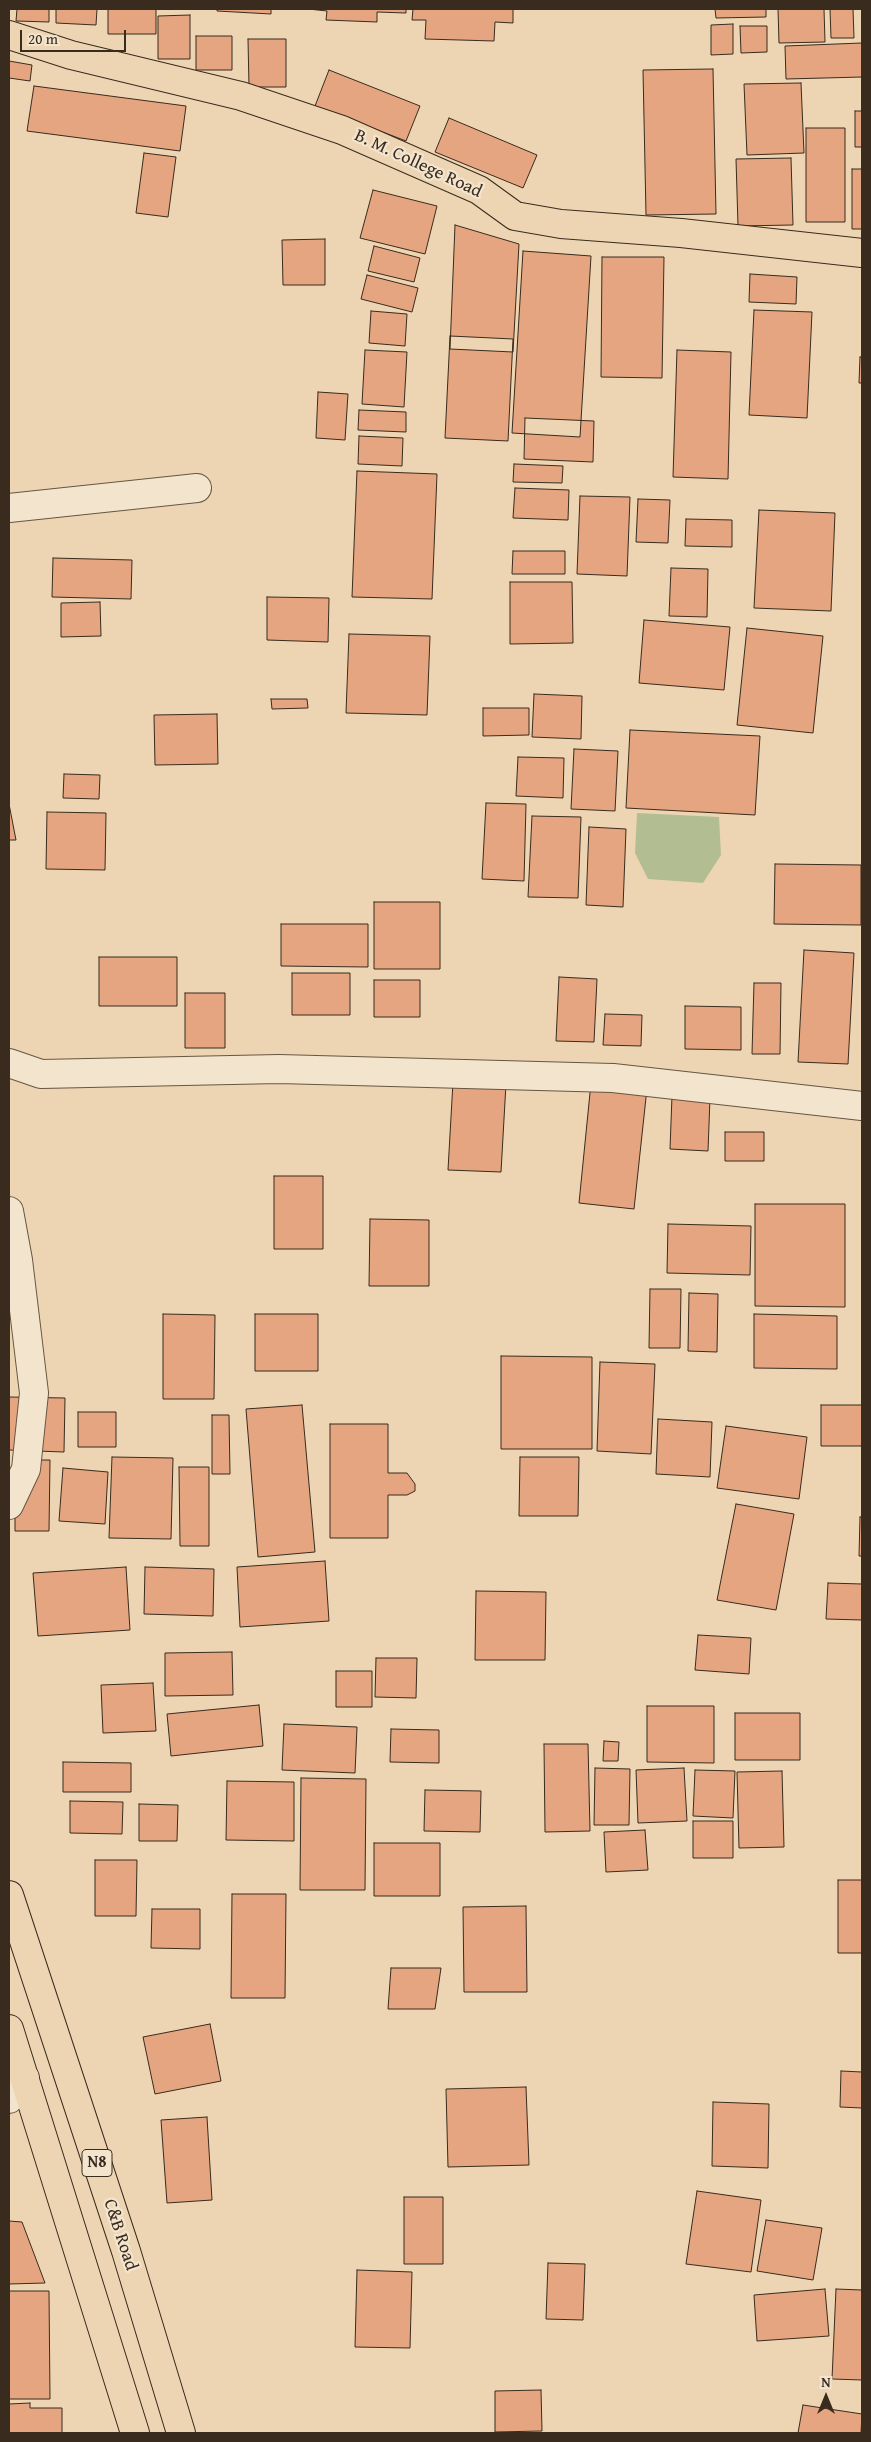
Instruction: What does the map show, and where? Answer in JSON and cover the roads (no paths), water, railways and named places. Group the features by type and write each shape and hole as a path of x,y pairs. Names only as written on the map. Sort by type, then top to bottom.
{"main road":[{"name":"B. M. College Road","path":"9,35 71,54 241,96 342,130 479,190 515,216 561,224 681,233 862,254"},
{"name":"C&B Road","path":"9,1895 123,2242 181,2433"},
{"name":"N8","path":"9,2029 17,2089 135,2433"}],"street":[{"path":"9,508 197,488"},
{"path":"9,1063 41,1074 279,1069 613,1078 862,1106"},
{"path":"9,1211 18,1260 34,1393 26,1469 9,1505"}]}
